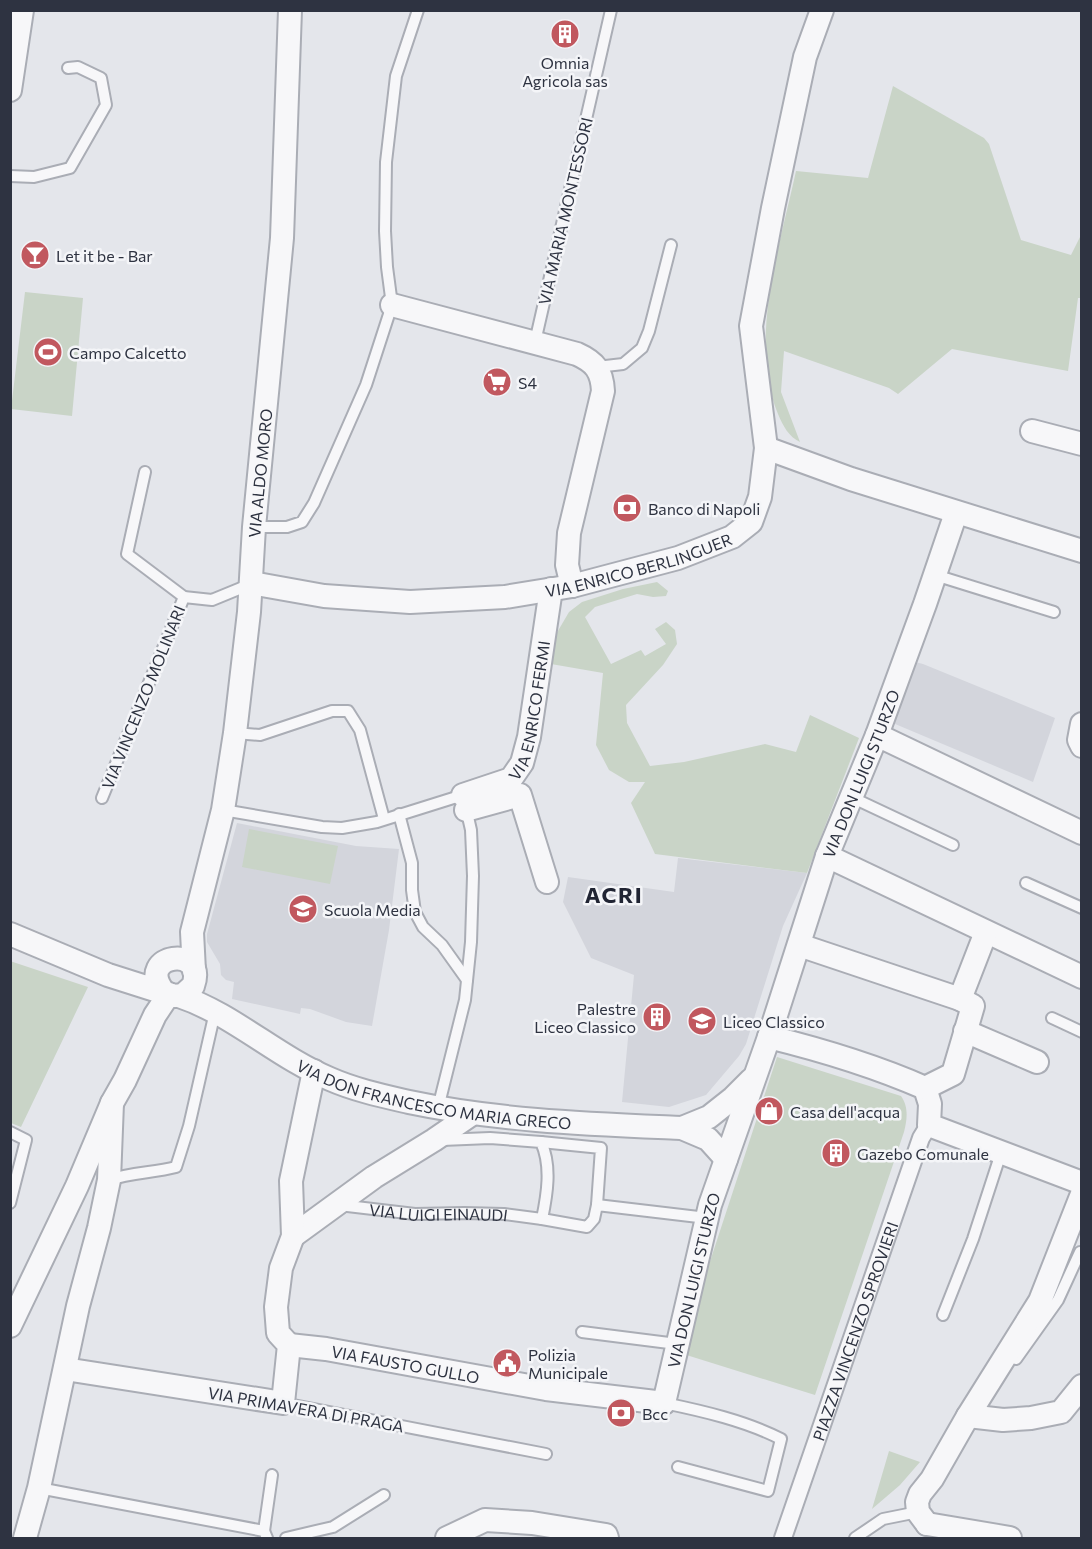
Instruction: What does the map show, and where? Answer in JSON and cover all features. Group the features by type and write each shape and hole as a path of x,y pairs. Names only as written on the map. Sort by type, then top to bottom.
{"street":[{"path":"11,89 22,10"},
{"name":"VIA ALDO MORO","path":"188,993 192,932 223,810 235,733 251,583 254,527 282,238 290,10"},
{"name":"VIA ENRICO BERLINGUER","path":"251,583 324,596 410,602 505,597 561,587 678,558 732,537 751,522 760,497 766,448 751,326 805,57 822,10"},
{"path":"392,304 577,354 590,360 597,367"},
{"name":"VIA ENRICO FERMI","path":"464,803 511,779 522,763 567,565 569,533 603,392 602,380 597,367"},
{"path":"1032,431 1082,444"},
{"path":"766,448 851,479 956,513 990,521 1082,550"},
{"name":"VIA DON LUIGI STURZO","path":"664,1403 707,1218 726,1159 769,1037 827,856 876,735 956,513"},
{"path":"1082,724 1079,740 1082,746"},
{"path":"876,735 1082,833"},
{"path":"464,803 520,795 547,882"},
{"path":"827,856 1082,977"},
{"name":"VIA ALDO MORO","path":"164,963 192,932"},
{"path":"960,999 986,932"},
{"path":"10,934 136,985 188,993"},
{"path":"799,945 960,999 973,1006 953,1074 925,1088"},
{"path":"108,975 141,974 177,957 188,962 188,993"},
{"path":"164,963 157,975 157,981 188,993"},
{"path":"10,1326 155,1015 188,993"},
{"name":"VIA DON FRANCESCO MARIA GRECO","path":"188,993 280,1053 314,1071 383,1096 472,1114 682,1128"},
{"path":"965,1031 1037,1062"},
{"path":"769,1037 837,1056 895,1075 925,1088 930,1104 929,1125 1082,1183"},
{"path":"283,1403 289,1345 278,1333 276,1307 281,1268 293,1236 291,1181 314,1071"},
{"path":"682,1128 709,1117 733,1098 754,1076"},
{"path":"25,1539 39,1488 78,1306 109,1180 112,1103"},
{"name":"VIA LUIGI EINAUDI","path":"293,1236 374,1177 472,1114"},
{"name":"PIAZZA VINCENZO SPROVIERI","path":"783,1539 921,1138 929,1125"},
{"path":"682,1128 708,1139 726,1159"},
{"path":"77,1186 89,1181 109,1180"},
{"path":"1000,1538 923,1525 917,1502 920,1494 973,1416 1040,1301 1082,1194"},
{"name":"VIA FAUSTO GULLO","path":"289,1345 326,1349 546,1389 664,1403"},
{"name":"VIA PRIMAVERA DI PRAGA","path":"65,1369 283,1403"},
{"path":"973,1416 1003,1420 1031,1418 1061,1412 1082,1386"},
{"path":"447,1539 484,1520 532,1523 613,1537"}],"lane":[{"path":"254,527 287,527 302,522 314,503 366,385 392,304 385,231 386,162 396,76 418,10"},
{"name":"VIA MARIA MONTESSORI","path":"535,342 610,10"},
{"path":"10,176 34,177 70,168 106,105 100,78 78,67 68,68"},
{"path":"597,367 623,363 642,348 649,331 671,245"},
{"name":"VIA VINCENZO MOLINARI","path":"145,472 127,554 184,597 212,600 251,583"},
{"path":"935,575 1054,612"},
{"name":"VIA VINCENZO MOLINARI","path":"102,798 184,597"},
{"path":"235,733 260,735 332,711 348,711 360,730 384,819"},
{"path":"851,797 953,845"},
{"path":"223,810 322,827 342,828 399,814 464,803 471,830 473,917 465,1000 438,1108"},
{"path":"399,814 412,863 415,912 423,927 442,945 467,980"},
{"path":"1026,883 1082,908"},
{"path":"109,1180 123,1175 176,1167 189,1126 188,993"},
{"path":"1052,1018 1082,1032"},
{"path":"10,1132 26,1140 10,1203"},
{"name":"VIA LUIGI EINAUDI","path":"336,1204 415,1214 484,1213 542,1219 587,1227 594,1219 601,1148 490,1138 434,1140"},
{"path":"541,1143 547,1169 546,1199 542,1219"},
{"path":"943,1315 973,1239 1001,1153"},
{"path":"597,1205 707,1218"},
{"path":"973,1416 1058,1300 1080,1252"},
{"path":"582,1332 677,1344"},
{"name":"VIA PRIMAVERA DI PRAGA","path":"283,1403 546,1454"},
{"path":"664,1403 767,1431 782,1439 768,1491 678,1467"},
{"path":"266,1536 272,1475"},
{"path":"39,1488 279,1539"},
{"path":"286,1539 333,1527 384,1495"},
{"path":"855,1539 883,1519 923,1525"}],"shaded area":[{"path":"893,86 984,138 989,144 1021,240 1071,255 1081,235 1081,298 1078,298 1068,371 952,349 898,394 889,388 784,351 781,392 800,442 787,431 778,414 770,385 766,355 766,324 775,261 796,171 868,178"},
{"name":"Campo Calcetto","path":"25,292 83,298 72,416 11,409"},
{"path":"657,582 668,591 666,596 653,597 637,594 595,607 585,617 611,664 641,650 645,656 666,644 655,629 666,622 675,630 677,644 663,665 626,705 627,723 650,766 684,762 765,744 796,752 810,715 859,738 807,873 655,854 631,803 645,782 629,782 609,770 596,745 603,673 551,664 555,636 569,612 582,602 623,589"},
{"path":"911,661 1055,718 1033,782 888,721"},
{"name":"Scuola Media","path":"237,823 356,846 399,849 389,930 372,1026 346,1022 310,1009 301,1008 300,1014 232,999 234,982 226,980 221,975 220,964 207,942 207,934"},
{"path":"249,829 338,846 330,884 242,867"},
{"path":"678,858 807,873 783,926 746,1044 739,1056 706,1095 669,1107 622,1102 634,975 591,958 563,902 568,877 674,892"},
{"path":"10,961 88,987 21,1127 11,1123"},
{"path":"777,1057 901,1096 906,1109 904,1132 815,1395 680,1353"},
{"path":"889,1451 920,1462 900,1485 872,1509"}],"place":[{"name":"Omnia Agricola sas","path":"565,34"},
{"name":"Let it be - Bar","path":"35,255"},
{"name":"Campo Calcetto","path":"48,352"},
{"name":"S4","path":"497,382"},
{"name":"Banco di Napoli","path":"627,508"},
{"name":"Scuola Media","path":"303,909"},
{"name":"Palestre Liceo Classico","path":"657,1017"},
{"name":"Liceo Classico","path":"702,1021"},
{"name":"Casa dell'acqua","path":"769,1111"},
{"name":"Gazebo Comunale","path":"836,1153"},
{"name":"Polizia Municipale","path":"507,1363"},
{"name":"Bcc","path":"621,1413"}],"district":[{"name":"ACRI","path":"614,894"}]}
